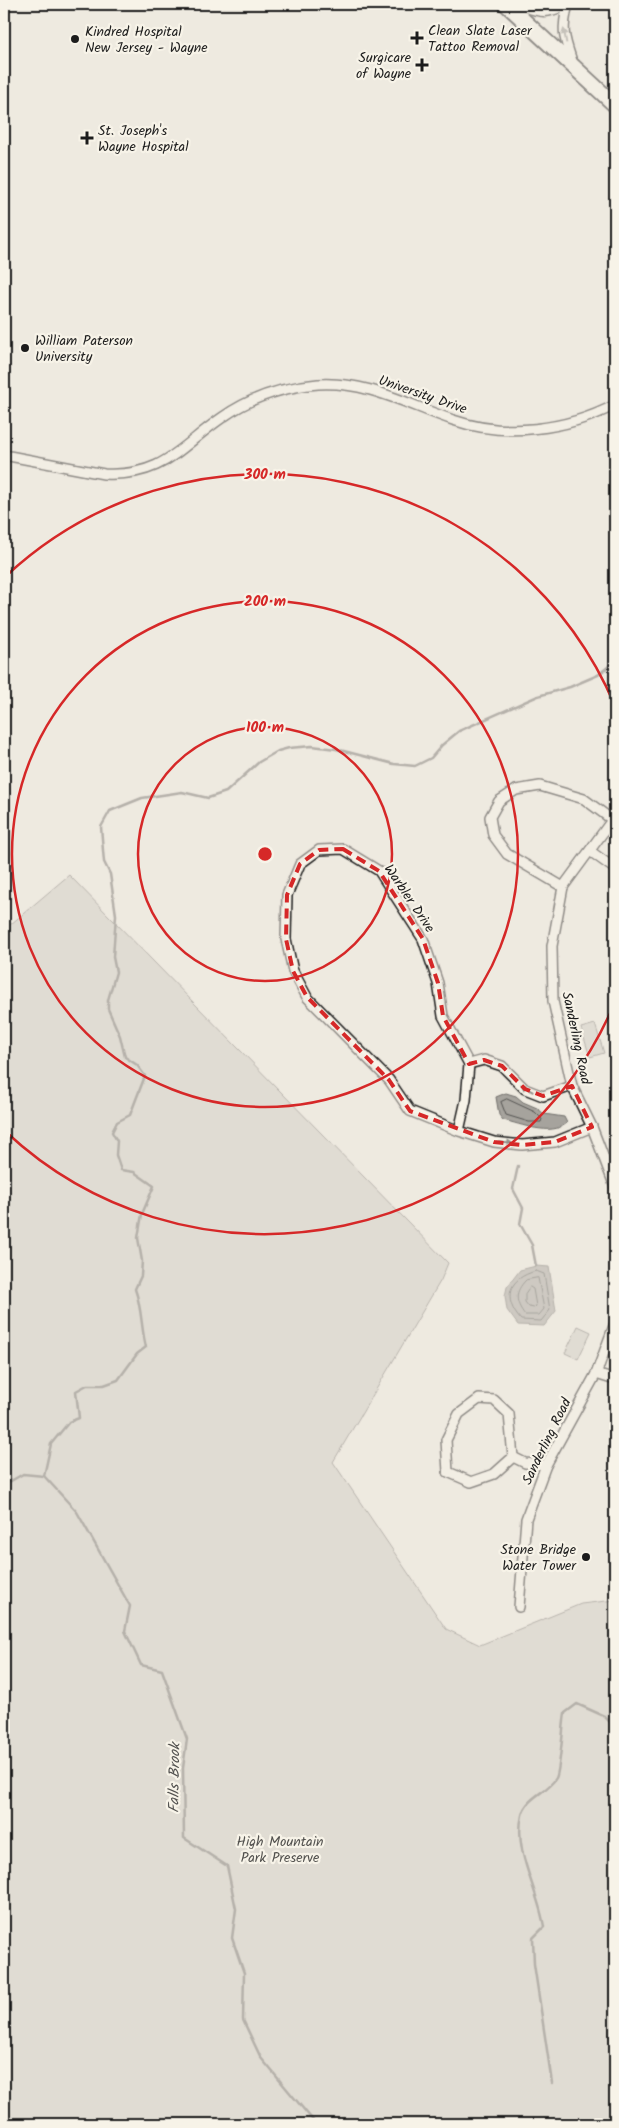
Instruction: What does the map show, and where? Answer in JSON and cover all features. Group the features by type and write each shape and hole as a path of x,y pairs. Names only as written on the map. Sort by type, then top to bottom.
{"main road":[{"path":"506,4 615,105"}],"street":[{"path":"516,4 550,13 568,4"},
{"path":"568,4 563,24 564,38 574,67"},
{"name":"University Drive","path":"4,455 104,474 125,475 145,471 173,457 222,417 241,406 266,394 308,385 343,385 379,391 454,420 501,429 534,428 570,422 615,405"},
{"path":"563,887 507,854 493,835 490,817 499,801 516,790 540,786 584,799 613,818"},
{"name":"Sanderling Road","path":"613,818 563,887 552,946 553,1001 572,1086 592,1128 615,1187"},
{"name":"Warbler Drive","path":"468,1064 442,1016 438,983 422,939 378,871 343,849 319,850 300,864 287,895 286,939 293,971 307,997 389,1080 410,1111 459,1131 494,1142 522,1145 554,1142 592,1128"},
{"path":"590,851 615,869"},
{"path":"459,1131 466,1100 468,1064 484,1060 502,1066 525,1089 542,1096 572,1086"},
{"name":"Sanderling Road","path":"519,1607 526,1520 546,1465 596,1374 615,1323"},
{"path":"596,1374 615,1380"},
{"path":"478,1399 494,1400 509,1414 513,1457 494,1474 471,1482 448,1472 446,1440 459,1414 478,1399"},
{"path":"513,1457 525,1463 546,1465"}],"highlighted area":[{"path":"343,849 379,871 423,939 438,983 443,1016 469,1064 484,1060 502,1066 525,1089 543,1096 572,1086 592,1127 555,1142 522,1145 494,1142 410,1111 389,1080 307,997 293,971 286,939 287,895 300,864 319,850"}],"green space":[{"name":"High Mountain Park Preserve","path":"69,875 448,1263 441,1280 333,1462 446,1629 480,1645 581,1604 615,1600 615,2124 4,2124 4,930"},
{"path":"595,1024 604,1053 590,1057 581,1028"},
{"path":"578,1326 591,1332 578,1359 565,1353"}],"water":[{"path":"506,1093 516,1096 544,1114 564,1117 567,1123 553,1129 544,1129 503,1120 499,1115 496,1097"},
{"path":"536,1266 549,1267 556,1311 544,1326 518,1325 507,1310 505,1296 507,1287 520,1270"}],"waterway":[{"path":"44,1476 51,1444 69,1422 79,1418 76,1391 87,1385 104,1385 118,1380 137,1354 146,1347 135,1289 141,1276 142,1261 138,1238 142,1214 154,1186 134,1172 121,1170 116,1155 117,1141 112,1132 117,1122 130,1115 145,1076 137,1065 125,1057 120,1036 108,1009 108,1000 116,972 113,957 116,915 110,874 104,862 101,827 110,811 142,798 182,792 208,798 226,792 259,762 278,751 289,748 312,746 336,749 394,764 415,766 431,758 442,745 459,731 538,696 570,687 598,675 615,661"},
{"path":"612,1100 615,1097"},
{"path":"518,1166 513,1189 523,1208 520,1224 532,1245 536,1266"},
{"name":"Falls Brook","path":"4,1485 23,1474 44,1476 77,1512 130,1606 125,1631 141,1665 162,1670 187,1739 183,1768 184,1838 227,1866 236,1909 232,1938 244,1973 243,2020 261,2058 316,2124"},
{"path":"552,2083 534,1964 533,1938 544,1927 521,1843 522,1815 532,1799 548,1787 556,1778 565,1713 577,1704 604,1716 615,1727"}],"place":[{"name":"Clean Slate Laser Tattoo Removal","path":"417,38"},
{"name":"Kindred Hospital New Jersey - Wayne","path":"75,39"},
{"name":"Surgicare of Wayne","path":"422,65"},
{"name":"St. Joseph's Wayne Hospital","path":"87,138"},
{"name":"William Paterson University","path":"25,348"},
{"name":"Stone Bridge Water Tower","path":"586,1557"}]}
